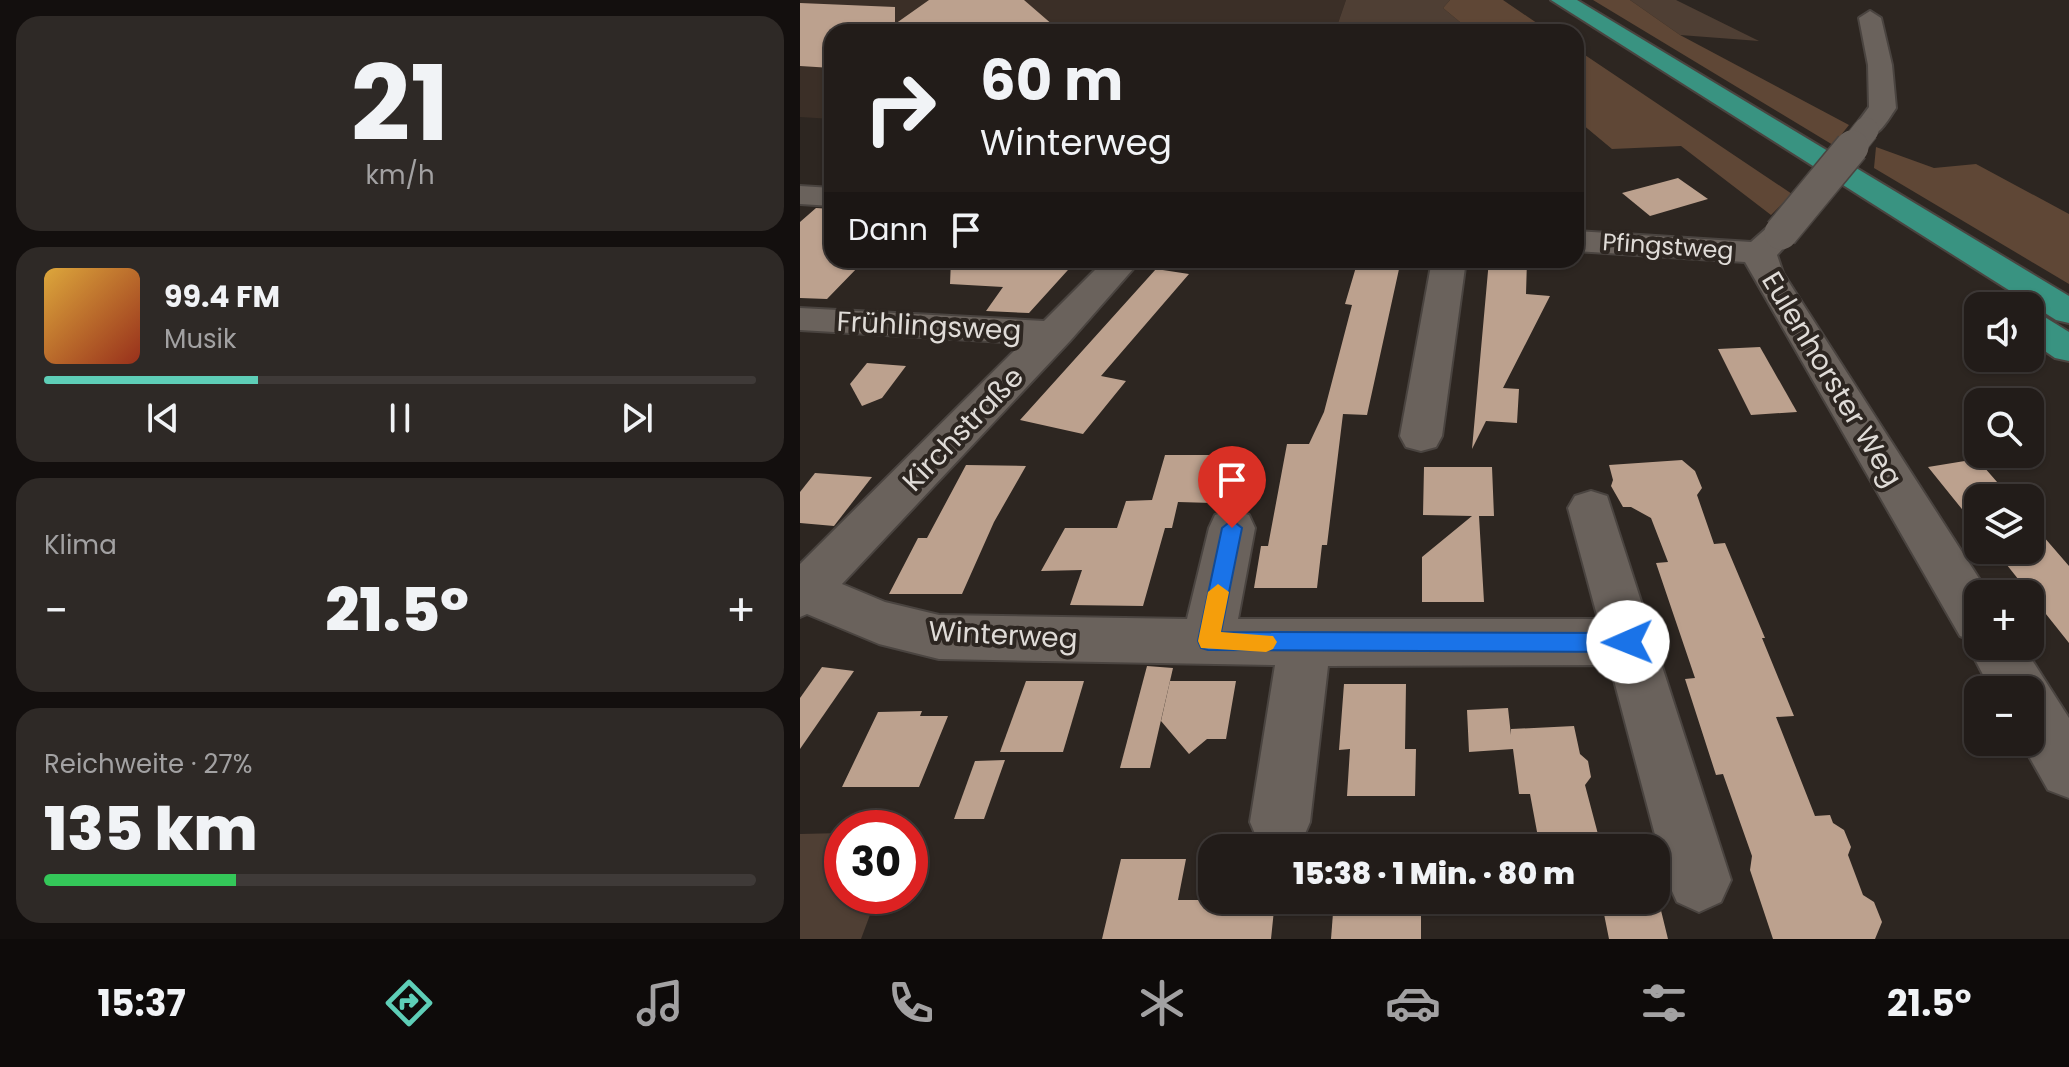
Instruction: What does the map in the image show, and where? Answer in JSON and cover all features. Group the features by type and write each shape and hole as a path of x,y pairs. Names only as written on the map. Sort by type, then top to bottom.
{"highway":[{"path":"1551,4 1581,24"},
{"path":"1551,4 2069,312"},
{"path":"1584,26 1936,263"},
{"path":"2044,333 2069,349"}],"street":[{"name":"Eulenhorster Weg","path":"1870,18 1880,65 1883,108 1770,243 1766,273 1964,598"},
{"path":"800,195 824,196"},
{"name":"Pfingstweg","path":"1584,241 1770,243"},
{"name":"Kirchstraße","path":"802,592 1057,333 1117,268"},
{"path":"1421,436 1448,268"},
{"name":"Frühlingsweg","path":"800,319 1057,333"},
{"path":"1591,508 1699,880"},
{"path":"1208,641 1232,528"},
{"name":"Winterweg","path":"802,592 879,622 939,637 1305,643 1628,642"},
{"path":"1280,822 1305,643"},
{"path":"2044,729 2069,770"}],"shaded area":[{"path":"800,0 1346,0 1338,24 824,24 824,118 800,117"},
{"path":"1346,0 1450,0 1443,8 1462,24 1338,24"},
{"path":"1450,0 1503,0 1538,24 1462,24 1443,8"},
{"path":"1593,0 1630,0 1680,35 1849,125 1833,145"},
{"path":"1630,0 1676,0 1759,41 1680,35"},
{"path":"1584,54 1792,194 1771,215 1681,146 1612,149 1584,126"},
{"path":"1876,147 1934,168 1976,164 2069,214 2069,284 1874,168"},
{"path":"824,833 824,914 870,914 861,939 800,939 800,834"}],"building":[{"path":"929,0 1024,0 1052,24 895,24"},
{"path":"800,3 895,7 895,24 824,24 824,68 800,66"},
{"path":"1678,178 1708,199 1650,216 1622,193"},
{"path":"816,208 824,208 824,268 857,268 827,299 800,298 800,222"},
{"path":"951,268 1070,268 1029,313 986,311 1003,287 950,284"},
{"path":"1356,268 1399,268 1367,415 1343,414 1327,545 1322,545 1317,588 1254,588 1261,546 1268,546 1287,444 1309,444 1324,412 1352,305 1345,304"},
{"path":"1488,268 1527,268 1526,294 1550,296 1503,388 1519,389 1517,423 1486,421 1472,449"},
{"path":"1156,269 1189,274 1101,376 1126,381 1083,434 1020,420"},
{"path":"1760,347 1797,412 1751,415 1718,349"},
{"path":"867,363 906,366 882,398 862,406 850,384"},
{"path":"1165,455 1224,455 1213,503 1178,502 1172,528 1165,528 1143,606 1070,605 1082,570 1041,571 1065,528 1117,528 1126,501 1152,500"},
{"path":"1682,460 1695,471 1702,488 1697,495 1714,544 1725,543 1765,638 1762,638 1794,716 1776,717 1815,816 1830,815 1833,823 1844,830 1851,847 1848,855 1863,895 1874,902 1882,922 1875,939 1773,939 1750,870 1752,856 1723,774 1716,775 1685,679 1695,678 1656,563 1668,562 1651,518 1631,507 1623,507 1611,486 1613,480 1609,465"},
{"path":"1964,461 1964,468 1985,468 1999,484 1964,484 1964,512 1928,467"},
{"path":"966,465 1026,466 994,522 962,594 889,594 918,538 927,538"},
{"path":"1424,467 1492,467 1494,516 1479,516 1484,602 1422,602 1422,557 1472,516 1423,515"},
{"path":"815,473 872,477 834,526 800,523 800,492"},
{"path":"2044,537 2069,566 2069,643 2044,612 2044,580 2019,580 2006,564 2044,564"},
{"path":"1147,666 1173,668 1150,768 1120,768"},
{"path":"822,667 854,671 800,749 800,698"},
{"path":"1026,681 1084,681 1063,752 1000,752"},
{"path":"1170,681 1236,681 1226,739 1207,739 1189,754 1161,721"},
{"path":"1344,684 1406,684 1405,749 1416,749 1415,796 1347,796 1350,749 1339,750"},
{"path":"1508,708 1511,735 1511,729 1574,726 1580,754 1588,761 1591,777 1585,785 1598,834 1537,834 1530,794 1519,794 1513,749 1469,752 1467,710"},
{"path":"922,711 920,716 948,716 919,787 842,787 878,712"},
{"path":"1005,760 984,819 954,819 975,761"},
{"path":"1121,859 1186,859 1178,900 1198,900 1198,914 1274,914 1271,939 1102,939"},
{"path":"1333,914 1421,914 1421,939 1331,939"},
{"path":"1604,914 1662,914 1668,939 1609,939"}],"slow traffic":[{"path":"1218,592 1208,641 1266,642"}],"route":[{"path":"1232,528 1208,641 1628,642"}]}
